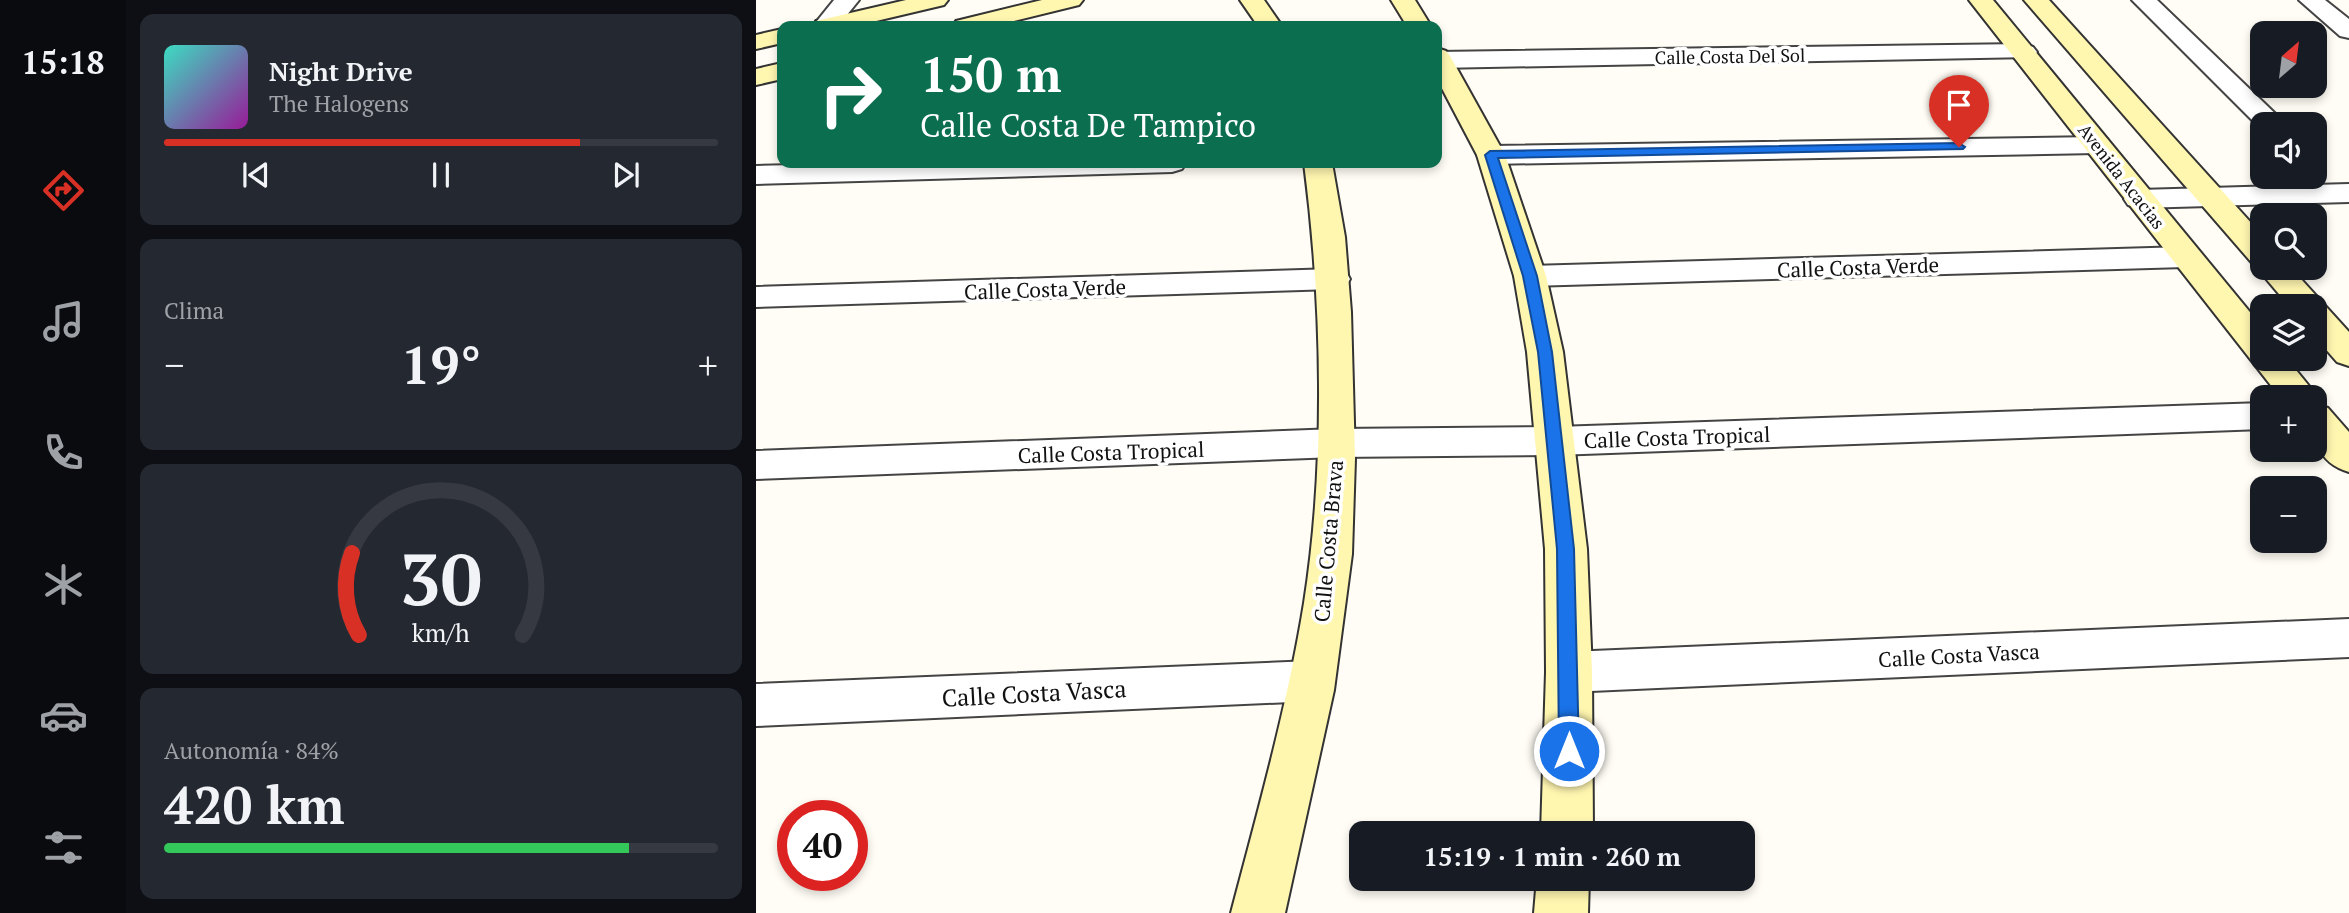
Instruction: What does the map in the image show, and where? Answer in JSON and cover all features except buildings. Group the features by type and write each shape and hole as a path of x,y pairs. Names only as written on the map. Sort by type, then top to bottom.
{"street":[{"path":"829,21 847,0"},
{"path":"846,21 936,0"},
{"path":"985,21 1071,0"},
{"path":"1252,0 1267,21"},
{"path":"1403,0 1416,21"},
{"name":"Avenida Acacias","path":"1981,0 2250,336"},
{"path":"2036,0 2250,242"},
{"path":"2144,0 2260,112"},
{"path":"2311,0 2349,31"},
{"path":"756,42 777,37"},
{"name":"Calle Costa Del Sol","path":"1442,58 2024,52"},
{"path":"1442,65 1490,155 1530,276 1545,352 1566,549 1569,672 1567,821"},
{"path":"756,77 777,72"},
{"path":"1490,155 2097,145"},
{"path":"756,175 999,168"},
{"name":"Calle Costa Brava","path":"1258,913 1312,681 1331,556 1336,443 1334,279 1328,208 1319,168"},
{"path":"2327,176 2346,193"},
{"path":"2139,199 2346,193"},
{"name":"Calle Costa Verde","path":"1530,276 2185,257"},
{"name":"Calle Costa Verde","path":"756,297 1334,279"},
{"path":"2284,280 2297,294"},
{"path":"2278,371 2290,385"},
{"name":"Calle Costa Tropical","path":"756,464 1336,443 1556,441 2250,416"},
{"path":"2327,431 2349,458"},
{"name":"Calle Costa Vasca","path":"1569,672 2349,638"},
{"name":"Calle Costa Vasca","path":"756,705 1312,681"},
{"path":"1561,913 1562,891"}],"route":[{"path":"1569,751 1566,549 1545,352 1530,276 1490,155 1959,147"}]}
